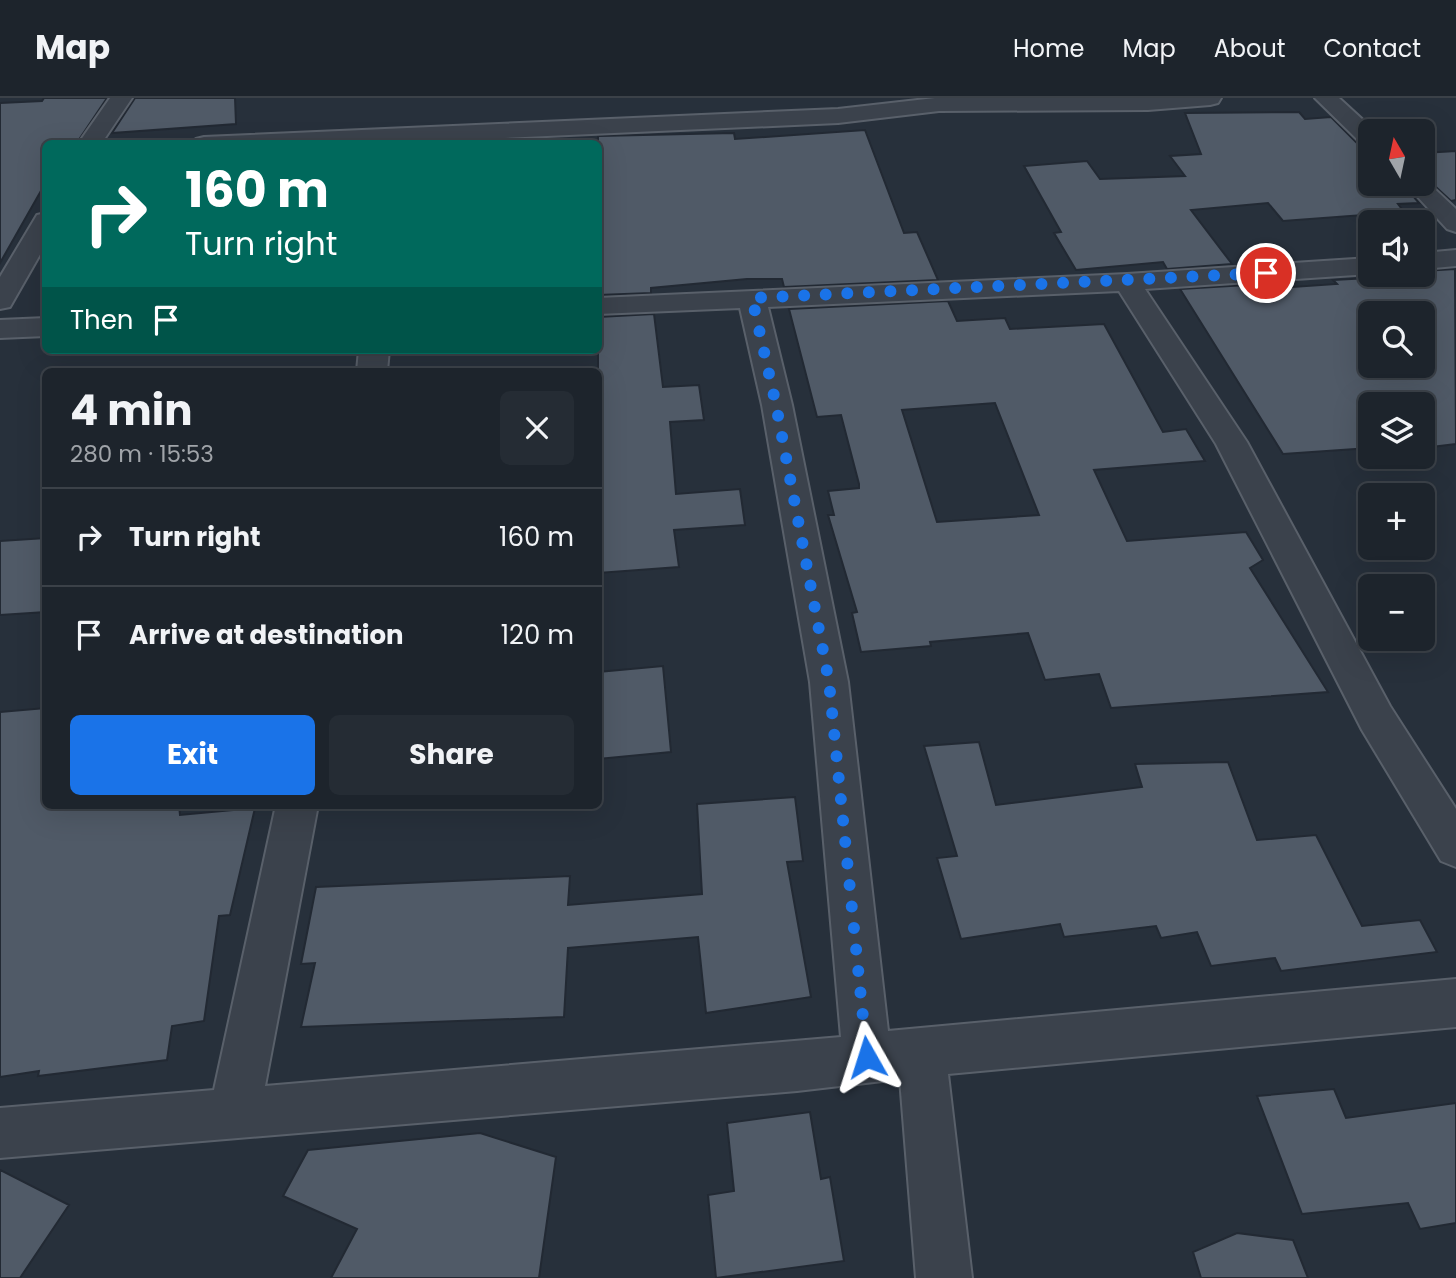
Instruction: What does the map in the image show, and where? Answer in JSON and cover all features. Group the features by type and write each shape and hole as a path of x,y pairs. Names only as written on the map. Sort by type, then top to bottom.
{"street":[{"path":"92,140 121,98"},
{"path":"295,140 838,116 939,104 1148,103 1210,98"},
{"path":"1326,98 1358,128"},
{"path":"1429,196 1456,224"},
{"path":"0,301 42,227"},
{"path":"1435,260 1456,258"},
{"path":"602,306 1127,282 1358,266"},
{"path":"1127,282 1231,442 1376,718 1456,847"},
{"path":"752,298 776,405 829,682 867,1057"},
{"path":"0,329 42,327"},
{"path":"234,1114 296,809"},
{"path":"0,1133 783,1067 1456,1003"},
{"path":"920,1052 926,1087 944,1278"}],"building":[{"path":"44,98 107,98 79,140 42,140 42,189 0,263 0,103 42,101"},
{"path":"135,98 235,98 236,124 112,133"},
{"path":"1299,112 1305,119 1331,117 1358,144 1358,196 1413,196 1419,203 1398,204 1402,210 1358,210 1358,215 1283,221 1268,203 1191,210 1232,264 1167,269 1163,262 1076,270 1054,233 1061,232 1024,166 1087,161 1100,179 1185,176 1170,156 1201,154 1185,113"},
{"path":"865,130 904,233 917,232 938,280 784,287 782,279 747,279 651,288 651,293 602,295 602,140 598,140 598,136 734,133 735,139"},
{"path":"1456,151 1456,200 1451,201 1435,186 1435,152"},
{"path":"1455,269 1456,444 1435,447 1435,392 1358,392 1358,449 1283,454 1180,289 1247,285 1250,290 1337,284 1333,280 1358,279 1358,287 1435,287 1435,270"},
{"path":"948,301 957,321 1005,318 1010,329 1104,324 1163,432 1186,429 1205,461 1094,470 1127,541 1246,532 1263,560 1250,568 1328,692 1111,708 1099,674 1045,680 1028,633 930,642 931,646 861,652 852,613 857,612 828,515 834,515 828,491 859,488 859,484 841,415 817,417 789,309","holes":["995,403 1039,515 937,522 902,410"]},
{"path":"654,314 663,387 699,385 704,420 670,422 676,494 740,489 745,525 674,530 679,567 602,573 602,368 598,368 598,354 602,354 602,317"},
{"path":"42,538 42,612 0,615 0,541"},
{"path":"663,666 671,752 602,759 602,672"},
{"path":"42,708 42,809 179,809 180,815 255,809 230,915 219,916 204,1021 172,1026 167,1060 38,1076 39,1071 0,1077 0,712"},
{"path":"979,742 996,805 1142,787 1135,764 1228,762 1257,840 1316,835 1362,926 1420,920 1437,952 1281,971 1275,958 1211,966 1197,932 1161,938 1156,926 1064,937 1060,924 961,939 937,858 957,856 924,746"},
{"path":"795,797 803,861 787,862 811,997 706,1013 698,937 568,948 564,1017 301,1027 315,963 301,964 316,887 570,876 568,905 702,894 697,804"},
{"path":"1334,1089 1346,1118 1456,1103 1456,1223 1420,1229 1408,1203 1302,1214 1257,1096"},
{"path":"810,1112 821,1179 830,1177 844,1261 716,1278 708,1195 734,1191 727,1123"},
{"path":"480,1133 556,1157 539,1278 331,1278 357,1229 283,1196 308,1150"},
{"path":"0,1170 69,1205 20,1278 0,1278"},
{"path":"1237,1233 1293,1240 1308,1278 1201,1278 1193,1252"}],"route":[{"path":"867,1057 829,682 776,405 752,298 1127,282 1266,273"}]}
